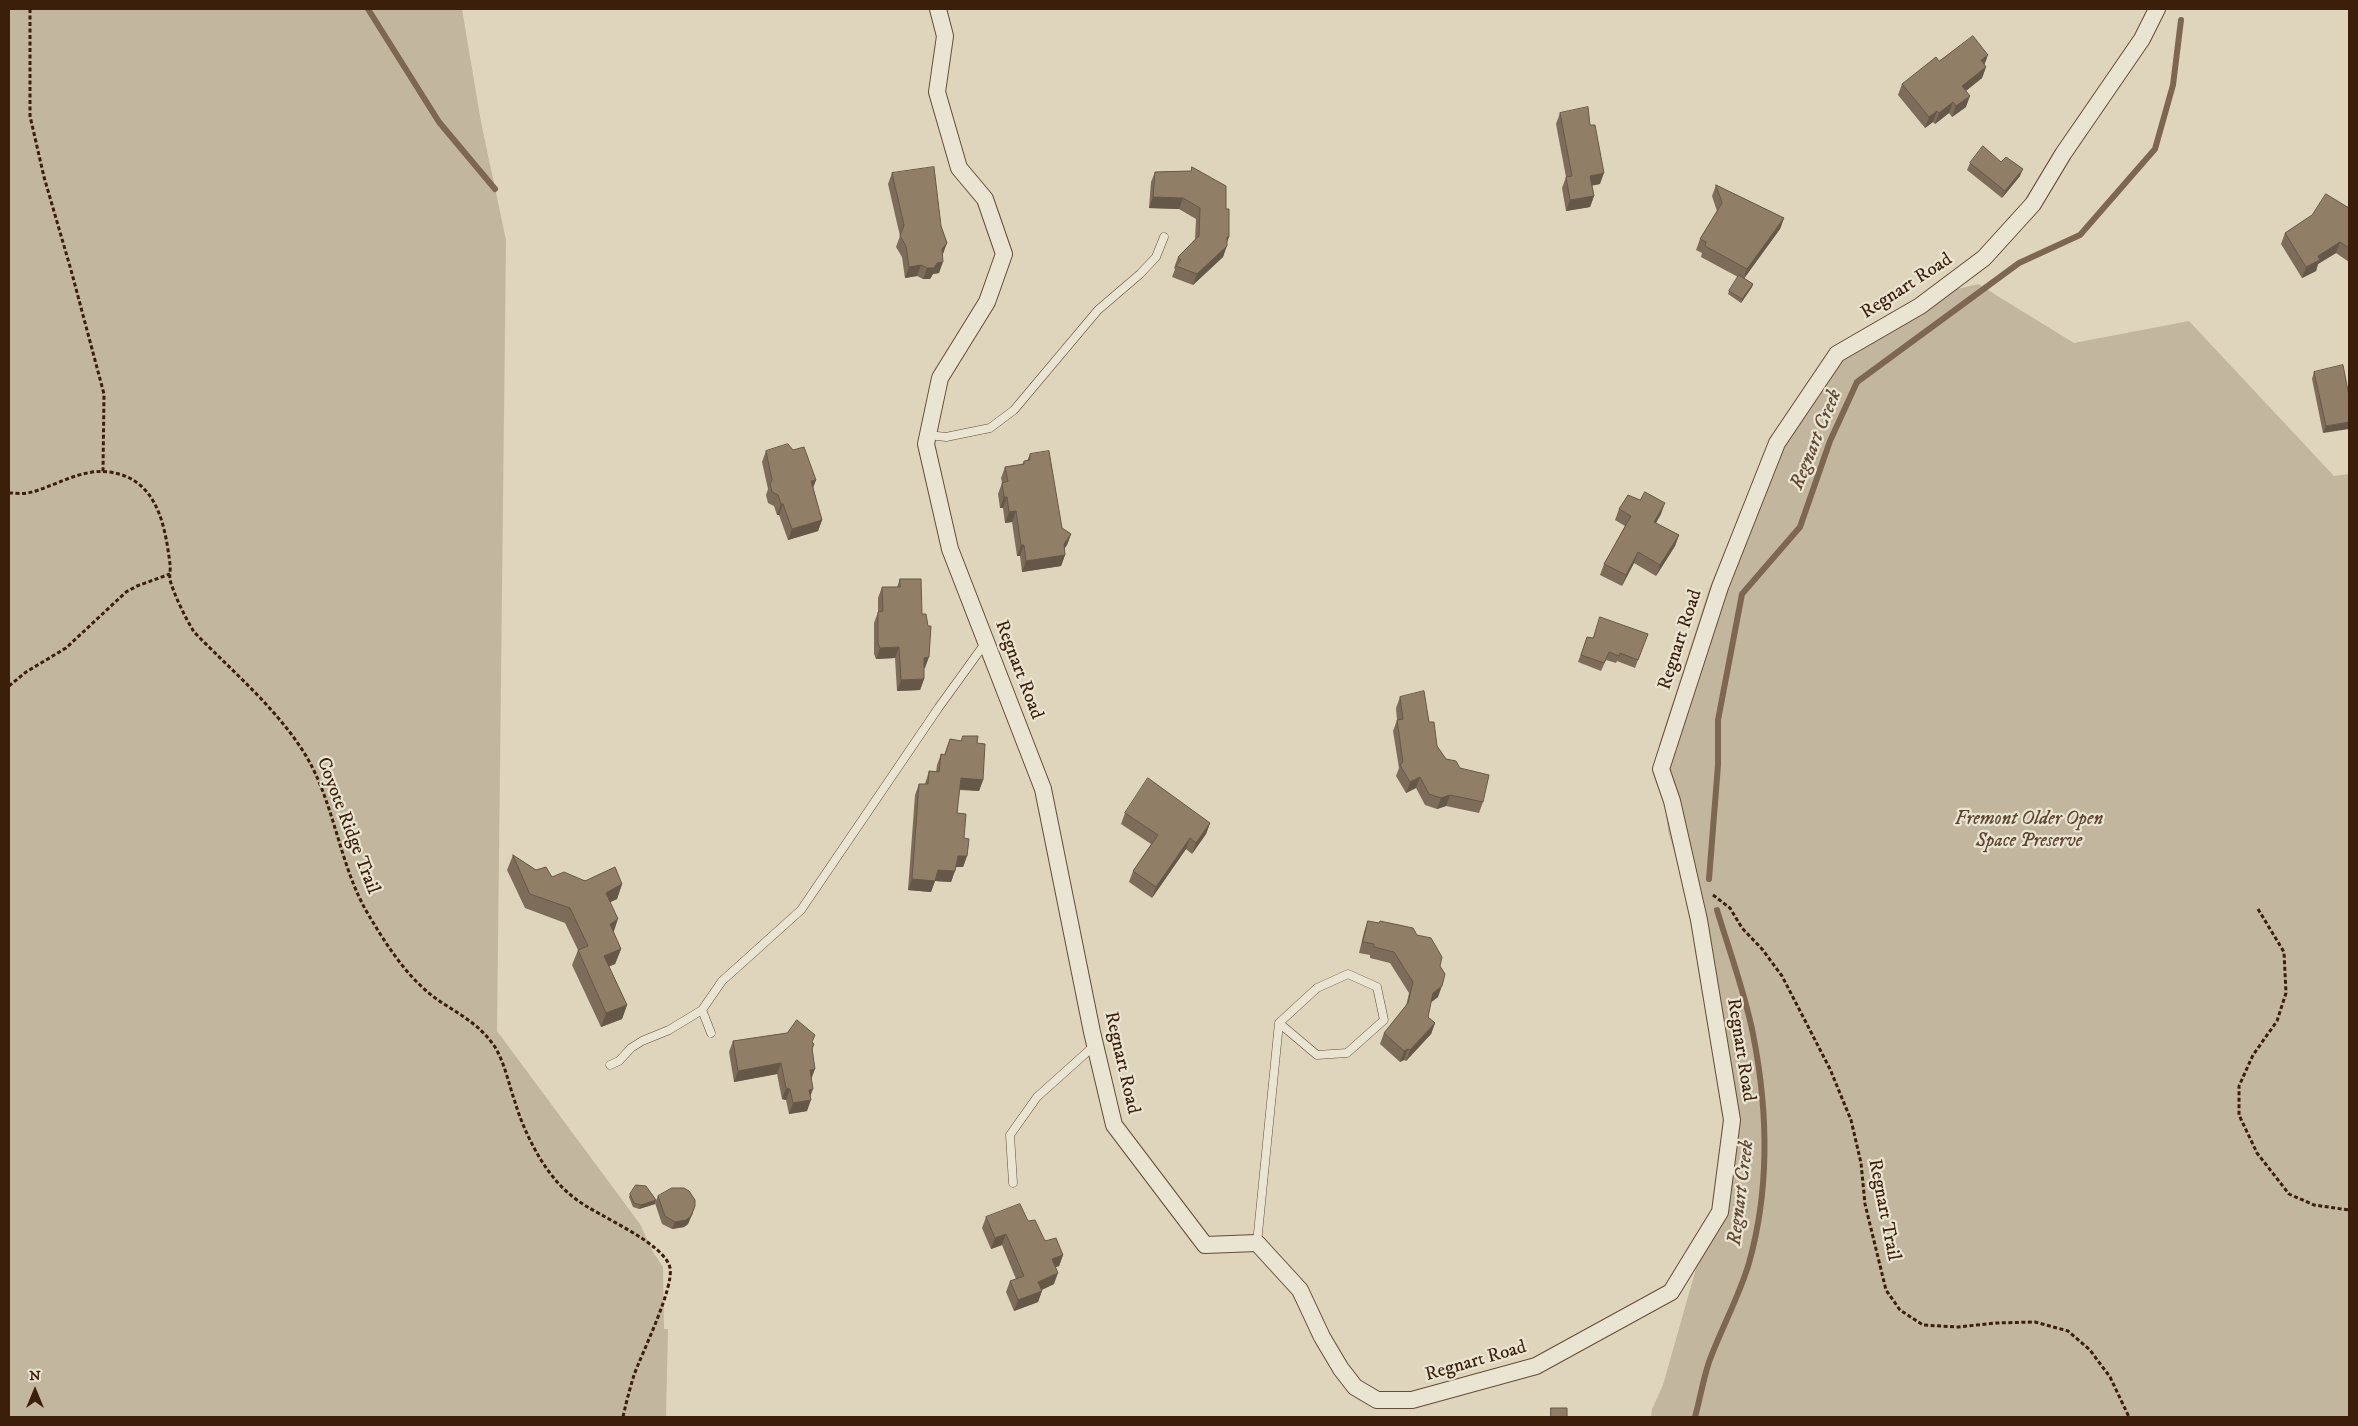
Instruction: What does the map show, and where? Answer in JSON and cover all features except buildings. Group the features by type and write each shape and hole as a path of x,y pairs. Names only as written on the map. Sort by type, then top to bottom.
{"street":[{"name":"Regnart Road","path":"938,9 945,36 937,92 959,168 985,200 1004,254 987,302 940,378 926,444 950,549 1043,789 1095,1044 1114,1126 1205,1245 1258,1243 1300,1290 1322,1337 1340,1369 1356,1387 1377,1400 1412,1400 1536,1366 1671,1292 1720,1212 1732,1120 1699,920 1672,801 1661,770 1720,587 1777,443 1837,354 1920,306 1984,258 2032,204 2063,154 2142,38 2157,9"}],"lane":[{"path":"928,435 946,436 990,428 1014,410 1098,310 1140,274 1156,257 1164,237"},
{"path":"610,1064 619,1061 631,1048 642,1041 669,1030 702,1010 722,981 801,910 939,707 986,642"},
{"path":"1258,1243 1279,1023 1317,988 1348,974 1377,987 1384,1020 1346,1053 1317,1055 1279,1023"},
{"path":"702,1010 711,1033"},
{"path":"1013,1183 1010,1135 1037,1097 1095,1044"}],"path":[{"path":"30,9 30,116 44,177 104,394 103,472"},
{"name":"Coyote Ridge Trail","path":"9,493 27,493 77,476 103,472 130,478 142,486 153,499 165,528 170,574 187,620 194,632 275,715 303,752 327,803 346,867 363,905 380,934 421,986 476,1024 496,1049 531,1142 549,1173 561,1187 577,1200 624,1229 644,1238 659,1250 670,1268 667,1289 634,1376 623,1417"},
{"path":"9,686 26,672 66,648 126,592 170,574"},
{"name":"Regnart Trail","path":"1710,894 1730,908 1742,928 1762,949 1782,976 1830,1069 1851,1120 1861,1163 1865,1204 1886,1290 1900,1310 1923,1325 1958,1327 1996,1323 2035,1322 2068,1331 2090,1350 2110,1378 2129,1417"},
{"path":"2258,909 2284,952 2286,993 2277,1021 2253,1055 2239,1086 2239,1115 2257,1153 2289,1194 2314,1205 2349,1210"}],"green space":[{"path":"9,9 462,9 481,122 506,240 497,1031 640,1224 653,1252 663,1267 664,1329 668,1329 666,1417 9,1417"},
{"name":"Fremont Older Open Space Preserve","path":"1978,284 2074,343 2189,321 2334,476 2349,474 2349,1417 1651,1417 1652,1409 1663,1385 1712,1212 1727,1120 1687,894 1668,831 1659,745 1709,589 1769,443 1834,348 1921,298"}],"waterway":[{"path":"368,9 439,122 495,189"},
{"name":"Regnart Creek","path":"1709,879 1718,765 1718,720 1742,594 1800,527 1830,441 1857,382 2019,263 2080,235 2155,149 2173,85 2181,20"},
{"name":"Regnart Creek","path":"1695,1417 1709,1362 1749,1263 1761,1206 1765,1149 1762,1091 1753,1034 1746,1003 1717,910"}]}
